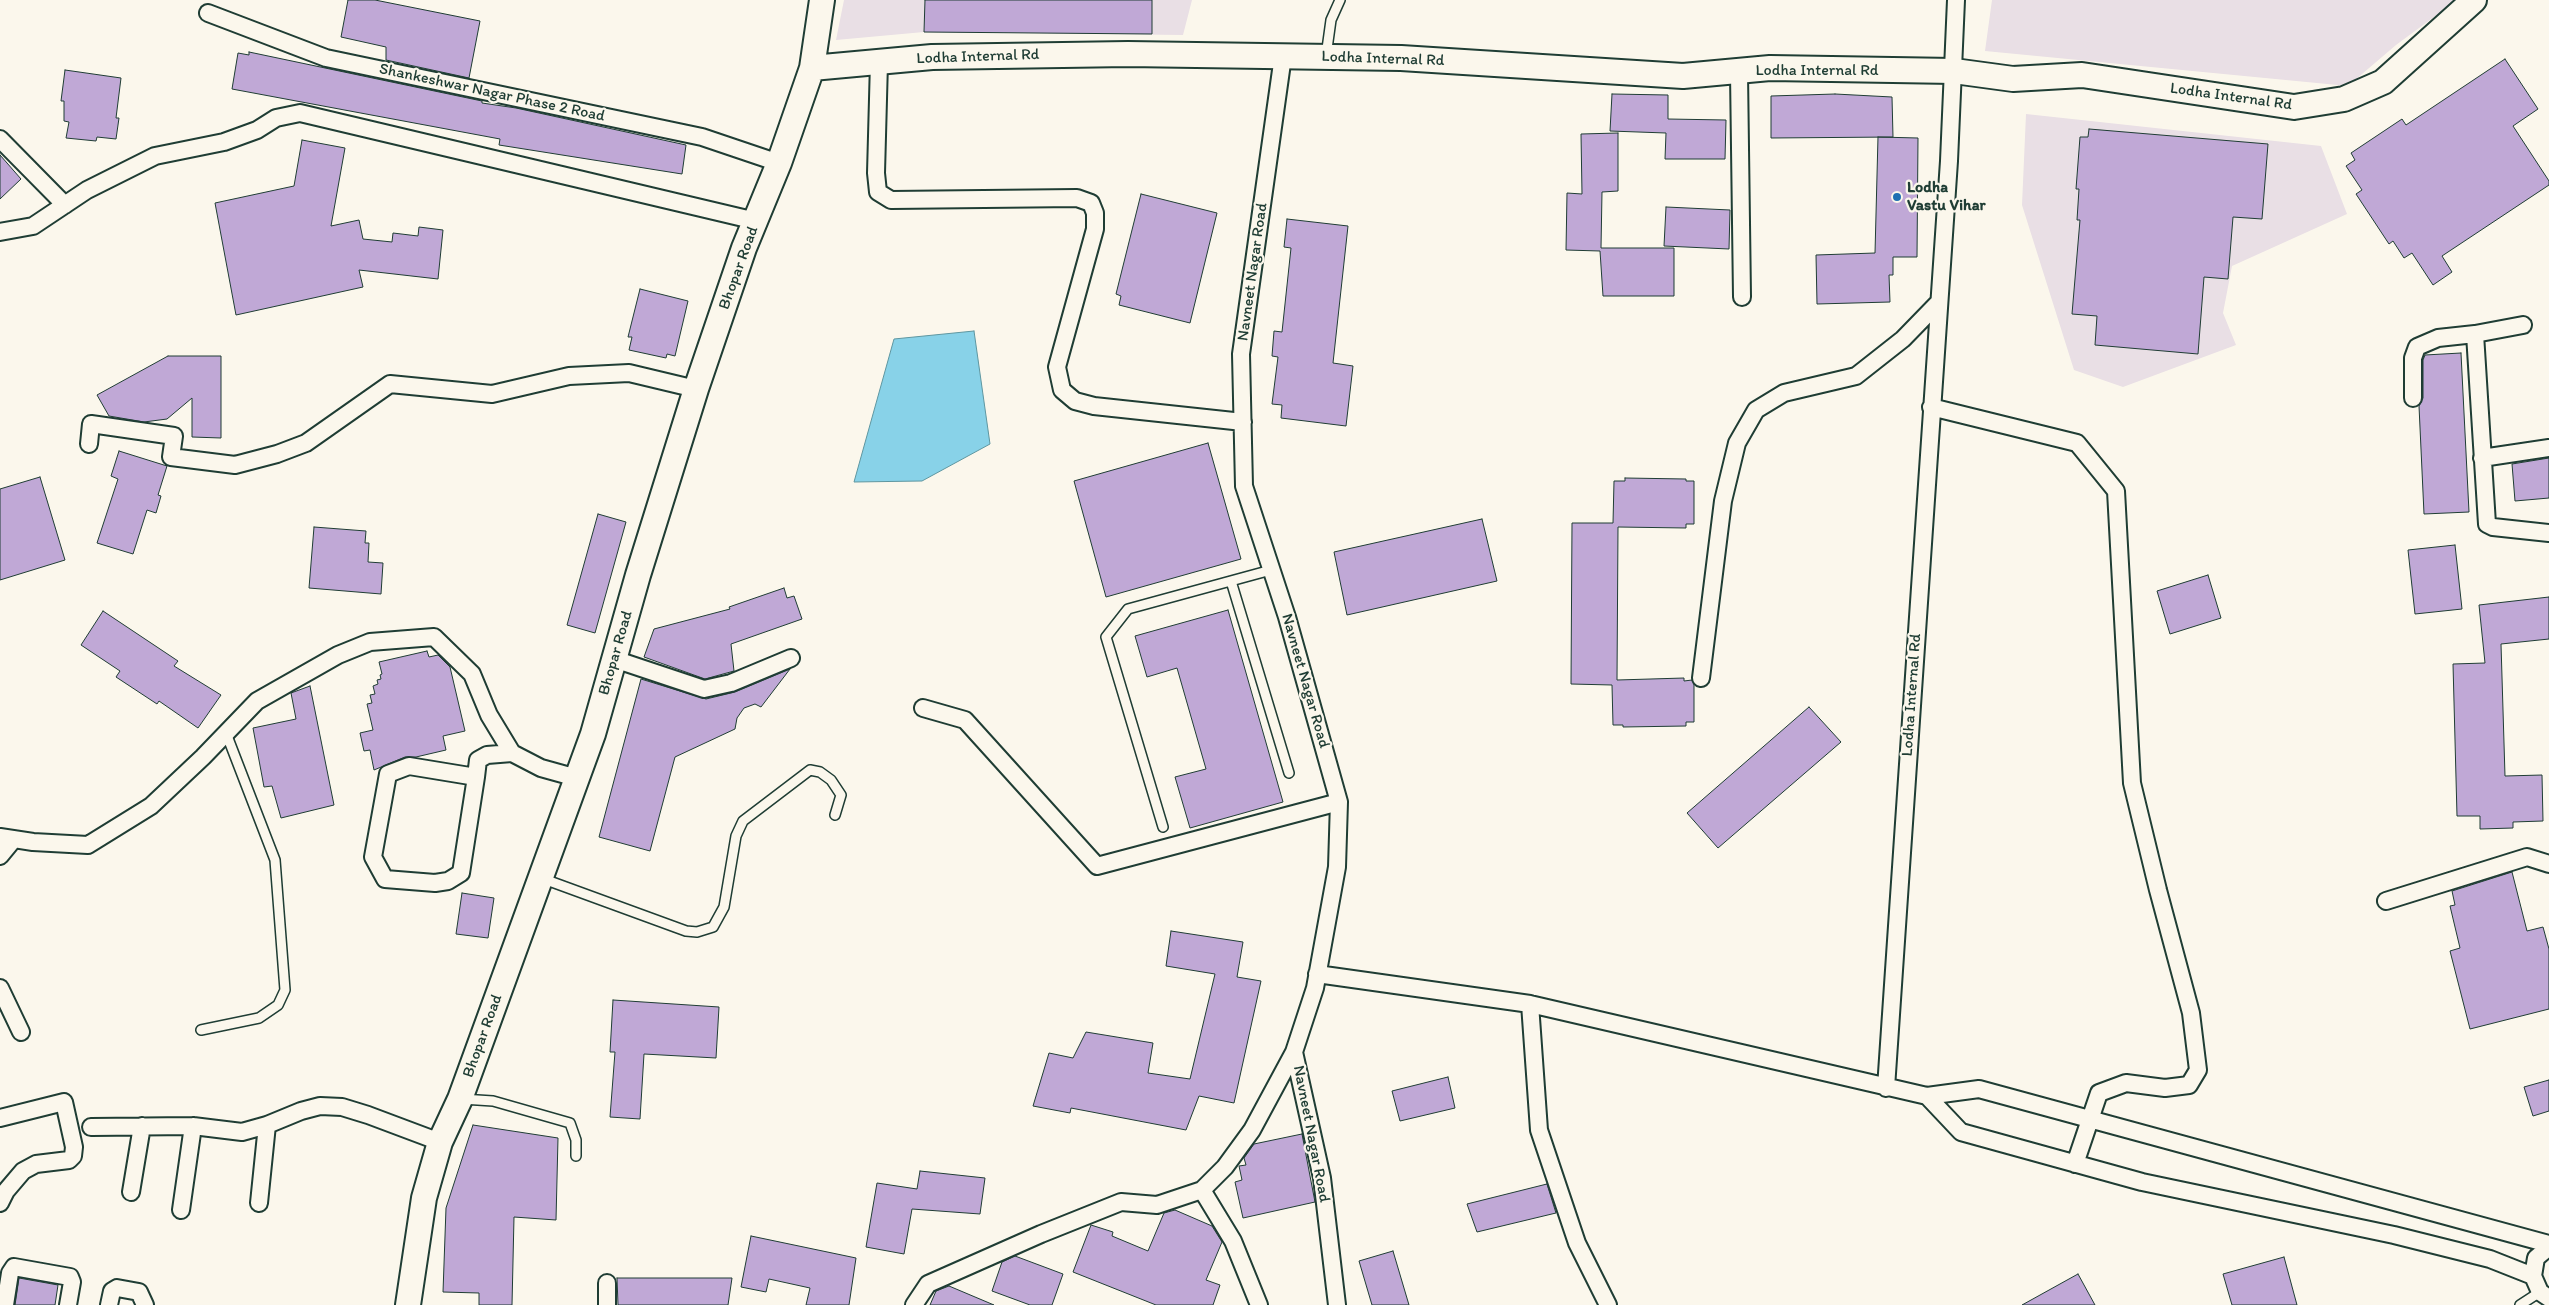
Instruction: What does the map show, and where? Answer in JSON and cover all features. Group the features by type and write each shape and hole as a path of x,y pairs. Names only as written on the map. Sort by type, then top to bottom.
{"street":[{"name":"Bhopar Road","path":"408,1305 424,1198 440,1142 460,1099 593,734 696,389 744,248 779,163 812,68 822,0"},
{"path":"1954,71 1956,0"},
{"name":"Lodha Internal Rd","path":"812,68 932,57 1128,54 1401,58 1683,76 1770,68 1954,71 2013,80 2082,75 2294,107 2344,99 2383,82 2469,2"},
{"name":"Shankeshwar Nagar Phase 2 Road","path":"208,13 326,58 702,136 779,163"},
{"name":"Navneet Nagar Road","path":"1282,56 1242,354 1244,486 1271,570 1339,802 1337,867 1317,974 1294,1052 1322,1178 1337,1305"},
{"path":"879,62 876,173 878,192 891,200 1077,198 1090,203 1095,213 1095,229 1057,367 1062,390 1075,401 1094,406 1242,422"},
{"name":"Lodha Internal Rd","path":"1886,1088 1954,71"},
{"path":"1739,72 1742,298"},
{"path":"0,232 34,226 87,190 155,156 224,142 257,130 276,118 300,113 756,221"},
{"path":"0,139 65,205"},
{"path":"1701,678 1723,501 1737,443 1756,410 1784,393 1856,376 1903,339 1938,303"},
{"path":"2413,398 2413,358 2417,348 2438,338 2476,334 2524,325"},
{"path":"2476,334 2487,524 2493,527 2549,533"},
{"path":"88,444 91,424 174,436 171,457 235,464 277,454 306,443 390,384 492,394 569,376 629,373 696,389"},
{"path":"1931,407 2077,443 2116,491 2132,783 2191,1013 2198,1070 2189,1085 2166,1088 2126,1083 2099,1093 2075,1164"},
{"path":"2482,458 2549,448"},
{"path":"0,856 7,838 88,845 151,806 257,701 338,655 370,642 434,637 472,674 489,715 512,753 541,768 577,778"},
{"path":"614,659 704,689 731,683 791,658"},
{"path":"923,708 965,720 1097,866 1339,802"},
{"path":"476,777 408,766 388,774 372,857 385,879 435,883 448,881 462,873 476,777 478,760 487,755 512,753"},
{"path":"2386,900 2527,857 2549,864"},
{"path":"1317,974 1530,1004 1927,1096 1979,1089 2549,1246"},
{"path":"0,988 21,1032"},
{"path":"1530,1004 1539,1130 1577,1242 1608,1305"},
{"path":"914,1305 928,1284 1041,1234 1121,1202 1157,1205 1202,1190 1225,1167 1252,1130 1294,1052"},
{"path":"1927,1096 1961,1132 2142,1182 2394,1235 2490,1259 2533,1276 2545,1295"},
{"path":"0,1118 64,1102 74,1147 73,1156 69,1160 36,1164 23,1171 6,1191 0,1203"},
{"path":"91,1127 193,1126 242,1132 320,1106 342,1107 368,1114 440,1142"},
{"path":"258,1203 267,1125"},
{"path":"131,1192 142,1126"},
{"path":"181,1210 193,1126"},
{"path":"1202,1190 1234,1241 1259,1305"},
{"path":"2533,1276 2536,1258 2549,1246"},
{"path":"5,1305 10,1273 14,1267 70,1277 72,1282 68,1305"},
{"path":"607,1283 607,1305"},
{"path":"109,1305 112,1291 117,1288 140,1292 145,1305"}],"lane":[{"path":"1326,57 1331,20 1340,0"},
{"path":"1163,827 1106,637 1128,609 1271,570"},
{"path":"1230,581 1289,773"},
{"path":"201,1030 259,1018 278,1005 285,990 275,860 226,733"},
{"path":"541,878 686,931 697,932 713,927 724,906 736,836 743,820 810,770 820,772 832,780 841,795 835,816"},
{"path":"460,1099 493,1101 570,1123 576,1140 576,1156"},
{"path":"2520,1305 2545,1295"}],"shaded area":[{"path":"844,0 1192,0 1183,35 924,32 836,40"},
{"path":"1992,0 2457,0 2396,45 2348,86 1985,51"},
{"path":"2026,114 2321,146 2347,214 2232,266 2223,313 2236,345 2123,387 2074,370 2022,205"}],"water":[{"path":"974,331 990,444 922,481 854,482 894,339"}],"building":[{"path":"348,0 375,0 480,21 469,78 386,60 386,47 341,37"},
{"path":"925,0 1152,0 1152,34 924,32"},
{"path":"249,52 686,145 682,174 499,145 500,139 232,89 238,53 249,55"},
{"path":"2505,59 2538,109 2513,126 2549,181 2549,185 2442,256 2452,272 2433,285 2412,253 2404,258 2393,241 2389,244 2356,194 2362,190 2346,166 2355,160 2351,153 2402,119 2406,125"},
{"path":"65,70 121,78 116,118 119,118 116,139 97,137 96,141 66,138 69,122 64,121 64,101 61,101"},
{"path":"1612,94 1668,95 1668,119 1726,120 1725,159 1665,159 1666,133 1610,131"},
{"path":"1835,94 1892,97 1893,137 1771,138 1771,96"},
{"path":"2089,129 2268,144 2262,219 2233,217 2228,279 2204,277 2198,354 2095,345 2097,316 2072,314 2080,220 2077,220 2079,189 2076,189 2080,137 2088,137"},
{"path":"1618,133 1618,191 1602,192 1601,248 1674,248 1674,296 1603,296 1600,251 1566,250 1567,193 1582,194 1581,134"},
{"name":"Lodha Vastu Vihar","path":"1878,137 1918,138 1917,257 1893,257 1893,275 1889,275 1890,302 1817,304 1816,255 1875,253"},
{"path":"302,140 345,148 331,226 359,220 363,239 392,242 393,233 418,236 419,227 443,230 438,279 359,270 363,287 236,315 215,203 294,186"},
{"path":"0,155 21,179 0,199"},
{"path":"1141,194 1217,213 1190,323 1119,305 1121,296 1116,294"},
{"path":"1666,207 1730,210 1729,249 1664,246"},
{"path":"1287,219 1348,226 1333,363 1353,366 1346,426 1281,418 1282,405 1272,404 1278,357 1272,356 1274,331 1282,332 1291,248 1284,247"},
{"path":"640,289 688,301 675,356 667,354 666,358 629,350 632,337 628,337"},
{"path":"2461,353 2469,512 2424,514 2419,406 2423,398 2423,360 2425,355"},
{"path":"168,356 221,356 221,438 192,437 192,398 167,419 144,422 109,416 97,395"},
{"path":"1208,443 1241,559 1106,597 1074,481"},
{"path":"119,451 167,466 158,495 161,496 156,513 147,510 133,554 97,543 118,479 111,476"},
{"path":"2549,458 2549,498 2515,501 2512,464"},
{"path":"40,477 65,560 0,580 0,489"},
{"path":"1625,478 1686,479 1686,481 1694,481 1694,524 1686,524 1686,528 1618,527 1617,680 1684,678 1684,681 1692,680 1694,684 1694,722 1686,722 1686,726 1623,727 1623,725 1613,725 1612,685 1571,684 1572,523 1613,523 1614,481 1625,481"},
{"path":"598,514 626,522 595,633 567,625"},
{"path":"1482,519 1497,581 1347,615 1334,552"},
{"path":"314,527 366,531 365,543 369,543 368,562 383,563 381,594 309,588"},
{"path":"2455,545 2462,609 2415,614 2408,550"},
{"path":"2208,575 2221,618 2170,634 2157,591"},
{"path":"784,588 787,598 794,596 802,619 731,644 734,671 705,679 644,657 654,629 730,609 729,607"},
{"path":"2549,597 2549,639 2501,644 2505,776 2542,775 2543,821 2513,822 2513,828 2480,829 2480,816 2457,816 2453,664 2485,663 2479,605"},
{"path":"1228,610 1283,802 1190,828 1175,777 1206,769 1177,668 1147,677 1135,636"},
{"path":"103,611 178,661 174,666 221,695 198,728 159,701 157,704 116,677 120,671 81,645"},
{"path":"427,651 429,657 438,655 450,667 465,731 443,736 446,750 416,757 405,757 374,770 370,750 364,751 360,733 373,730 367,704 372,703 370,695 375,694 373,686 378,684 377,680 381,679 380,675 382,674 379,662"},
{"path":"790,669 761,707 755,704 744,708 737,718 735,729 675,757 650,851 599,837 641,679 706,699 735,692"},
{"path":"310,686 334,805 281,818 272,786 264,787 253,728 296,719 291,693"},
{"path":"1809,707 1841,742 1718,848 1687,813"},
{"path":"2512,872 2527,931 2543,927 2549,949 2549,1009 2470,1029 2450,951 2460,948 2450,906 2455,905 2452,891"},
{"path":"462,893 494,898 488,938 456,934"},
{"path":"1171,931 1243,942 1237,977 1261,981 1234,1103 1199,1096 1186,1130 1071,1108 1070,1113 1033,1106 1049,1053 1073,1058 1086,1032 1153,1043 1148,1073 1190,1079 1215,974 1166,966"},
{"path":"613,1000 719,1007 716,1058 644,1054 640,1119 610,1117 615,1052 610,1052"},
{"path":"1448,1077 1455,1108 1400,1121 1392,1091"},
{"path":"2549,1080 2549,1111 2533,1116 2524,1087"},
{"path":"473,1125 558,1138 556,1220 514,1217 512,1305 479,1305 479,1293 443,1292 446,1208"},
{"path":"1302,1134 1315,1202 1243,1218 1235,1182 1242,1180 1239,1166 1246,1165 1244,1158 1254,1144"},
{"path":"920,1171 985,1178 980,1214 912,1209 904,1254 866,1247 877,1183 917,1189"},
{"path":"1547,1184 1556,1213 1477,1232 1467,1204"},
{"path":"1175,1210 1212,1226 1222,1242 1206,1280 1220,1285 1213,1305 1156,1305 1073,1272 1091,1225 1113,1232 1112,1236 1148,1251 1164,1213"},
{"path":"751,1236 856,1258 849,1305 806,1305 810,1288 769,1279 766,1292 741,1287"},
{"path":"1393,1251 1409,1305 1372,1305 1359,1261"},
{"path":"1015,1256 1063,1274 1052,1305 1030,1305 992,1291 1002,1262"},
{"path":"2284,1257 2297,1305 2232,1305 2223,1274"},
{"path":"2078,1274 2095,1305 2022,1305"},
{"path":"19,1278 58,1285 55,1305 15,1305"},
{"path":"617,1278 732,1278 728,1305 618,1305"},
{"path":"949,1286 994,1305 930,1305 936,1291"}],"place":[{"name":"Lodha Vastu Vihar","path":"1897,197"}]}
